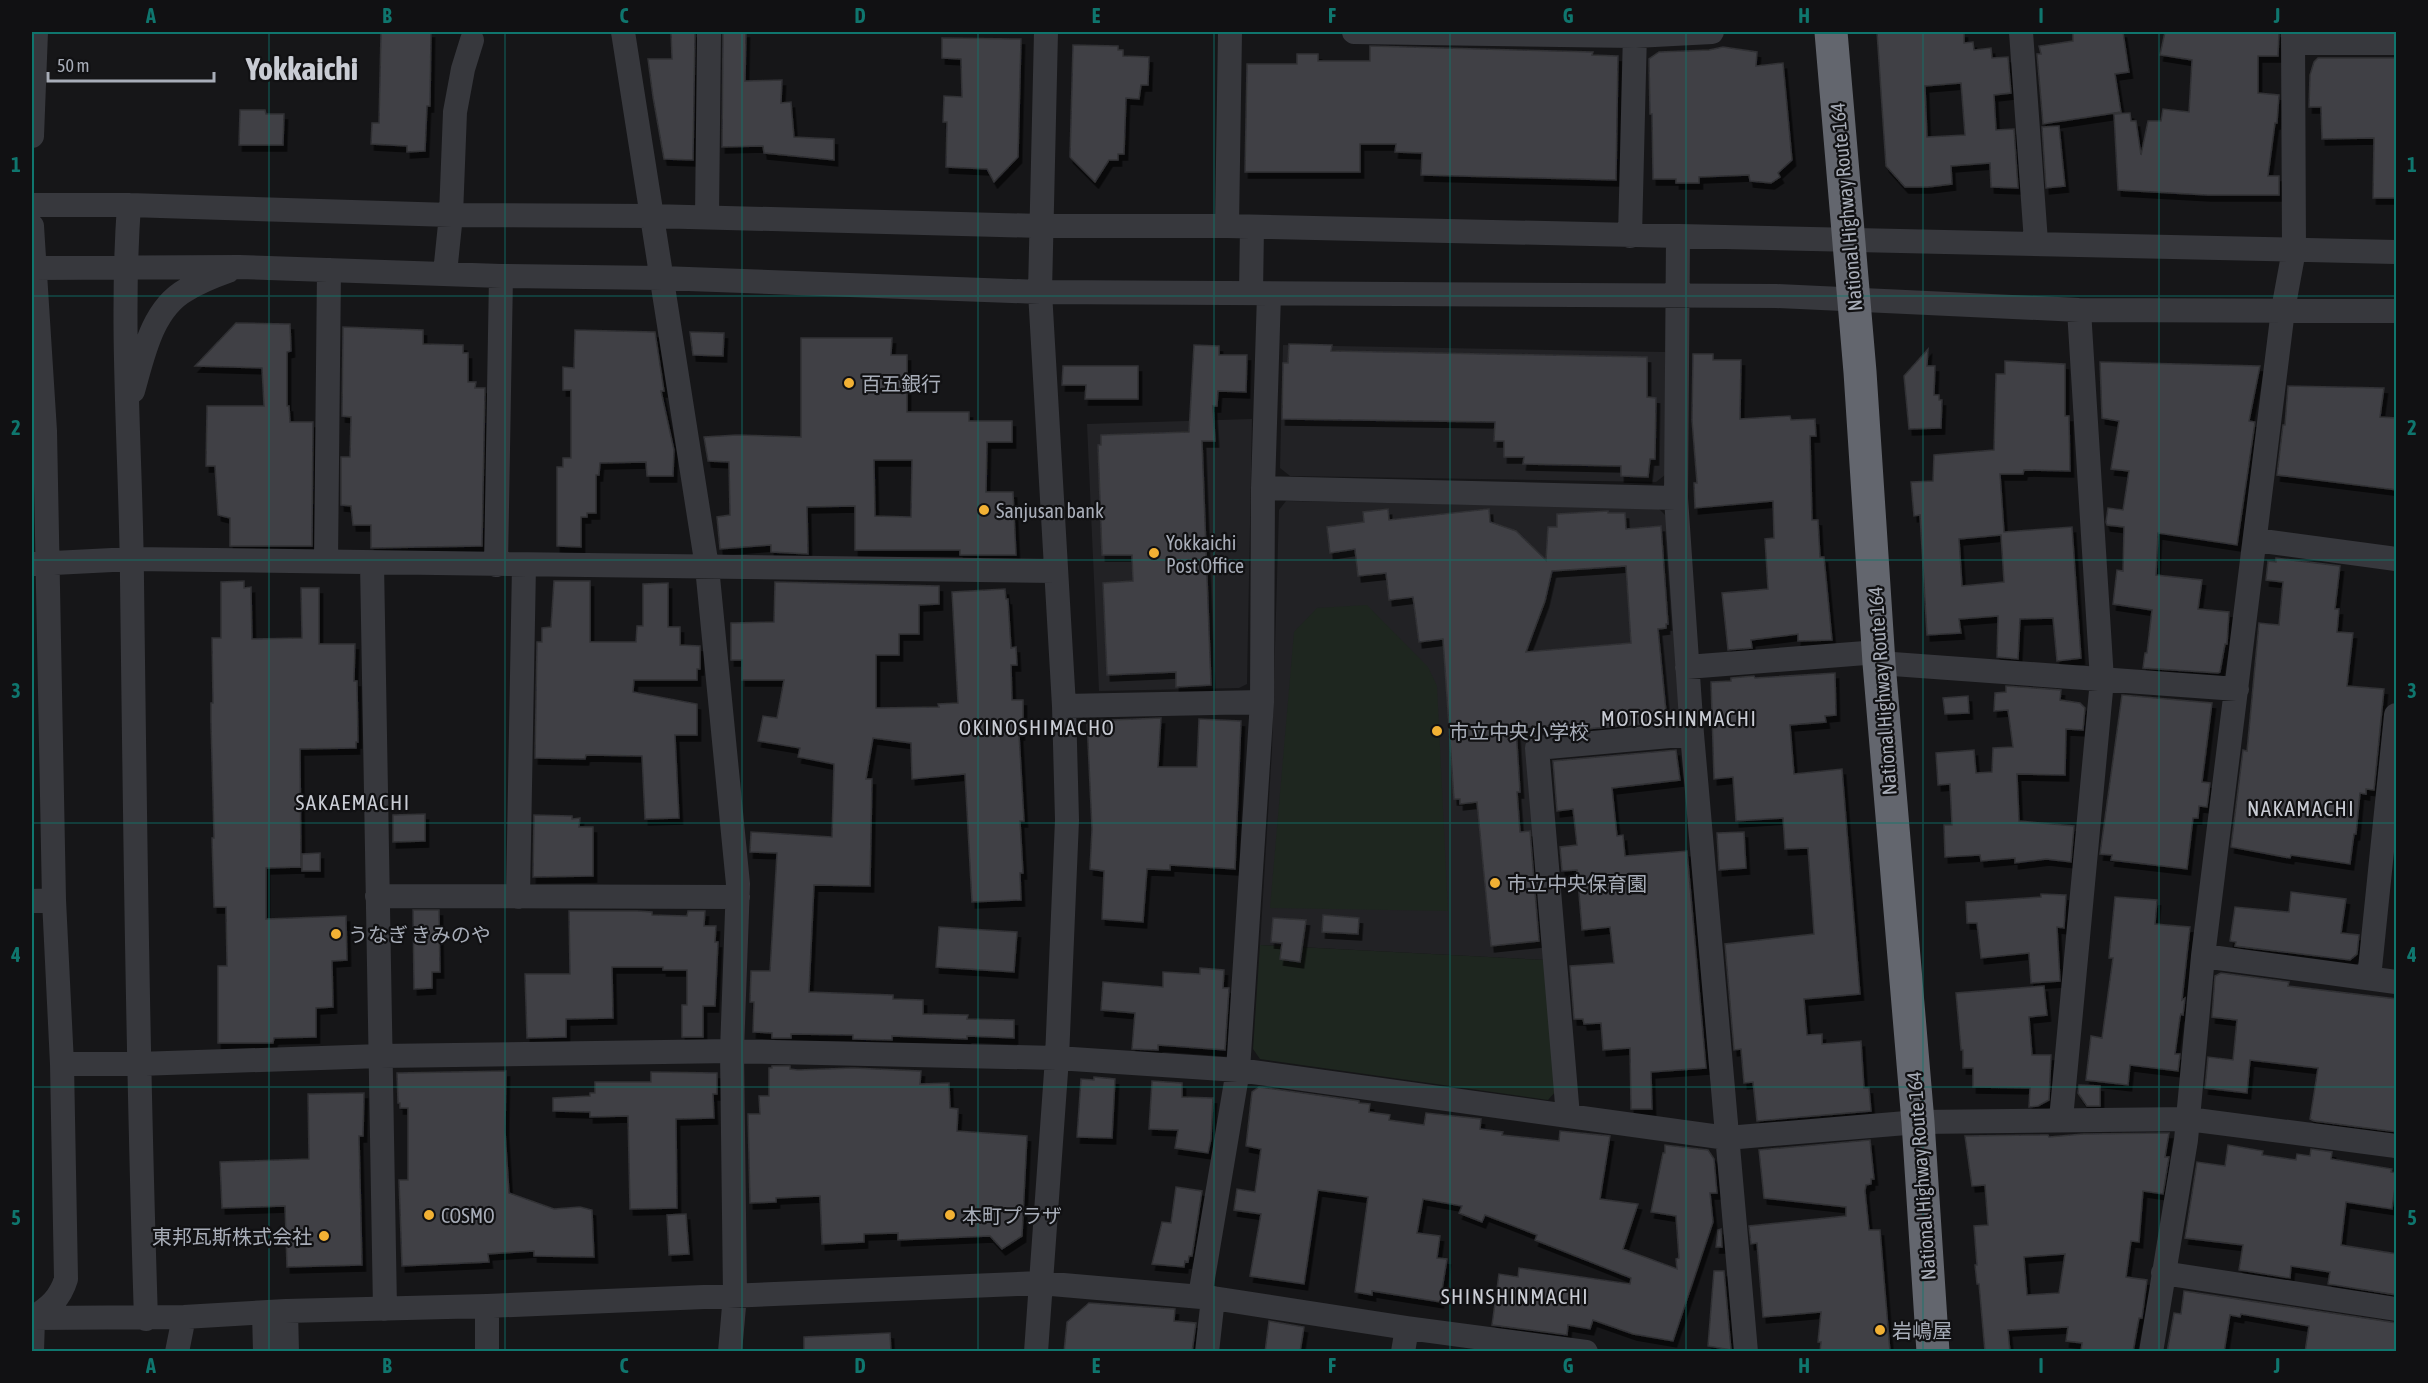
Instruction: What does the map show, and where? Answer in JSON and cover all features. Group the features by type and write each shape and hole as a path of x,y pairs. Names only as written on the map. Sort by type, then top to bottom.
{"highway":[{"name":"National Highway Route 164","path":"1831,32 1850,239 1878,657 1918,1122 1933,1352"}],"street":[{"path":"32,136 36,32"},
{"path":"623,32 707,567 738,897 732,1051 735,1295 730,1352"},
{"path":"707,217 709,32"},
{"path":"1036,1352 1057,1058 1067,820 1064,706 1040,292 1046,32"},
{"path":"1227,226 1230,32"},
{"path":"1354,32 1635,34 1712,32"},
{"path":"2021,32 2036,242"},
{"path":"1630,236 1635,34"},
{"path":"2151,1352 2188,1119 2203,956 2283,310 2294,250 2293,37 2397,43"},
{"path":"445,273 451,215 454,112 472,40"},
{"path":"32,205 129,205 451,215 707,217 1041,226 1227,226 1678,237 2036,242 2397,252"},
{"path":"129,205 124,267 126,418 132,559 138,1064 146,1319"},
{"path":"32,226 45,431 40,564 43,900 63,1064 66,1279 62,1292 51,1306 32,1318"},
{"path":"1206,1352 1206,1297 1238,1070 1262,702 1263,488 1260,293 1252,227"},
{"path":"1678,237 1676,498 1692,735 1746,1352"},
{"path":"126,418 143,356 152,332 166,307 183,291 239,267"},
{"path":"34,268 239,267 501,276 661,278 1040,292 1677,296 1854,300 2079,310 2397,311"},
{"path":"326,561 329,270"},
{"path":"496,565 501,276"},
{"path":"2061,1119 2102,680 2079,310"},
{"path":"32,371 45,431"},
{"path":"1263,488 1676,498"},
{"path":"2255,540 2397,560"},
{"path":"40,564 132,559 1055,571"},
{"path":"372,563 385,1309"},
{"path":"518,897 524,565"},
{"path":"1687,668 1878,657 2102,680 2237,689"},
{"path":"1064,706 1262,702"},
{"path":"2369,978 2397,715"},
{"path":"1568,1116 1537,748 1692,735"},
{"path":"377,896 738,897"},
{"path":"2203,956 2397,982"},
{"path":"63,1064 138,1064 381,1056 732,1051 1057,1058 1238,1070 1727,1138 1918,1122 2188,1119 2397,1146"},
{"path":"2163,1273 2397,1309"},
{"path":"32,1318 146,1319 275,1312 487,1306 1040,1283 1206,1297 1405,1340 1586,1352"},
{"path":"487,1306 487,1352"},
{"path":"265,1352 275,1312"},
{"path":"275,1312 287,1352"},
{"path":"177,1352 184,1317"},
{"path":"32,1318 32,1352"}],"shaded area":[{"path":"1283,345 1665,352 1665,475 1656,482 1290,476 1280,468"},
{"path":"1252,419 1247,684 1239,688 1099,691 1087,424"},
{"name":"市立中央小学校","path":"1286,501 1658,508 1666,516 1680,724 1526,738 1545,960 1260,945 1272,750 1279,510"},
{"path":"1367,605 1428,667 1437,686 1448,911 1270,908 1294,632 1317,608"},
{"path":"1260,945 1545,960 1557,1090 1548,1100 1260,1059 1253,1049"}],"building":[{"path":"381,32 431,32 430,106 427,106 425,151 407,152 407,146 371,144 372,123 379,123"},
{"path":"671,32 695,32 693,160 664,159 653,97 648,59 672,59"},
{"path":"723,32 746,32 745,81 782,80 781,103 791,102 794,137 834,139 834,160 764,153 763,146 722,147"},
{"path":"1877,32 1964,32 1964,43 1973,42 1974,50 1991,48 1992,58 2008,57 2011,93 1994,95 1996,130 2014,129 2018,188 1991,187 1990,163 1951,166 1952,184 1928,187 1905,187 1886,166","holes":["1961,83 1965,135 1927,137 1925,86"]},
{"path":"2073,32 2123,32 2129,72 2115,74 2121,112 2043,124 2037,54 2041,54 2039,46 2073,41"},
{"path":"2165,32 2279,32 2278,56 2258,56 2258,93 2279,95 2268,176 2279,176 2279,195 2207,195 2118,190 2114,114 2130,113 2131,121 2136,121 2141,155 2148,121 2161,121 2163,109 2189,112 2192,60 2160,55"},
{"path":"942,38 1021,39 1018,157 994,182 987,169 946,167 947,122 943,122 944,96 962,97 961,59 942,58"},
{"path":"1073,45 1118,46 1118,50 1123,50 1123,56 1149,57 1148,85 1141,85 1139,99 1126,98 1124,154 1118,154 1118,160 1109,160 1095,182 1070,157"},
{"path":"1370,46 1593,52 1592,55 1618,56 1616,180 1421,175 1422,153 1395,152 1396,144 1360,144 1360,172 1245,172 1247,64 1297,64 1297,54 1318,54 1318,61 1370,61"},
{"path":"1723,47 1757,52 1756,66 1783,63 1792,160 1778,173 1780,177 1771,183 1750,181 1749,175 1699,177 1699,183 1676,183 1676,179 1653,179 1649,59 1659,52 1709,50"},
{"path":"2318,58 2397,58 2397,198 2373,198 2374,138 2322,139 2321,107 2309,107 2310,75 2314,62"},
{"path":"240,110 265,110 266,114 284,114 283,145 239,145"},
{"path":"2059,126 2065,186 2046,188 2042,127"},
{"path":"236,323 290,324 291,351 287,352 287,406 289,406 290,422 313,422 312,546 230,546 230,518 218,515 215,466 206,466 207,406 264,406 262,368 195,366"},
{"path":"343,327 423,330 423,344 463,345 463,353 468,353 468,382 476,382 475,388 485,388 482,546 371,548 371,525 353,525 351,506 341,505 341,457 350,457 351,417 342,416"},
{"path":"575,330 655,332 664,391 661,391 674,450 673,476 647,476 646,462 600,463 599,475 596,475 596,513 587,513 587,517 581,517 581,547 557,546 557,467 563,467 563,458 571,458 571,390 563,390 563,367 574,368"},
{"path":"690,332 724,333 723,356 693,355"},
{"path":"801,338 892,338 891,355 907,355 907,412 969,412 969,421 1012,421 1012,442 987,442 986,492 1013,492 1016,555 960,555 960,550 855,550 855,506 807,507 808,554 771,552 771,545 720,549 717,517 730,515 729,462 708,461 704,437 737,435 801,437","holes":["874,460 912,460 911,517 875,516"]},
{"path":"1289,344 1332,345 1331,351 1647,357 1647,397 1656,398 1655,459 1650,459 1648,477 1621,476 1621,466 1523,464 1524,457 1504,457 1504,441 1494,441 1495,422 1282,419 1283,363 1288,363"},
{"path":"1194,345 1219,346 1219,355 1247,355 1246,392 1218,391 1217,406 1213,406 1215,441 1202,441 1211,685 1176,687 1176,672 1107,675 1103,583 1133,581 1132,555 1102,555 1098,445 1101,445 1101,435 1189,432"},
{"path":"1928,349 1927,366 1935,366 1934,395 1939,395 1939,400 1942,400 1941,428 1909,429 1904,376"},
{"path":"1693,354 1713,354 1713,360 1741,360 1740,419 1790,416 1791,420 1815,419 1816,436 1810,436 1812,520 1818,520 1820,557 1824,557 1832,640 1798,641 1798,634 1751,640 1752,648 1728,650 1722,593 1768,589 1765,539 1774,538 1773,501 1695,508 1694,483 1697,483 1692,420"},
{"path":"2005,361 2065,364 2065,416 2069,416 2070,471 2024,470 2023,474 2000,474 2004,532 2072,527 2081,658 2057,661 2053,618 2020,619 2018,659 1997,657 1998,616 1959,619 1961,633 1927,635 1920,515 1914,516 1911,482 1933,481 1934,455 1994,450 1996,374 2005,374","holes":["2001,535 2004,582 1962,586 1959,539"]},
{"path":"2100,362 2260,366 2249,421 2255,422 2237,545 2158,533 2156,575 2202,580 2198,609 2229,612 2227,644 2225,644 2218,673 2143,668 2152,610 2113,604 2117,570 2123,571 2124,527 2107,525 2106,522 2108,508 2123,510 2129,471 2111,469 2119,421 2102,418"},
{"path":"1063,366 1138,366 1138,399 1085,399 1086,385 1062,385"},
{"path":"2288,386 2384,388 2380,417 2397,418 2397,490 2277,475 2283,425 2285,425"},
{"path":"1388,509 1389,520 1489,509 1490,522 1516,531 1546,560 1548,527 1557,527 1557,514 1608,511 1608,513 1625,513 1626,529 1661,526 1668,624 1666,628 1658,629 1667,722 1551,732 1550,726 1516,728 1520,832 1530,831 1539,941 1491,946 1477,802 1460,804 1460,799 1454,799 1443,639 1419,642 1413,597 1389,600 1386,573 1358,576 1355,549 1330,553 1327,527 1364,522 1363,512","holes":["1626,566 1631,643 1526,652 1545,601 1552,571"]},
{"path":"2276,558 2340,566 2335,609 2339,609 2337,632 2353,633 2347,686 2384,689 2374,790 2366,789 2366,794 2360,793 2350,864 2291,855 2290,858 2231,847 2243,750 2247,751 2259,623 2279,625 2283,582 2266,580 2268,561 2276,562"},
{"path":"244,581 244,588 251,587 252,639 302,638 301,588 319,588 319,644 355,644 354,681 357,681 358,742 356,742 356,748 300,749 301,867 266,868 266,919 346,916 347,960 332,961 333,1007 316,1008 316,1037 274,1038 273,1043 218,1043 218,966 227,966 226,907 214,907 212,638 221,638 221,582"},
{"path":"554,581 590,581 590,642 636,642 637,626 643,626 643,584 668,583 668,627 680,627 680,645 700,646 700,669 697,669 697,680 634,680 633,692 697,704 697,735 675,735 679,818 645,819 642,756 586,755 585,759 535,758 537,642 542,642 542,628 551,627"},
{"path":"775,582 939,586 939,604 919,605 919,634 899,634 899,655 876,655 876,708 939,707 938,704 958,703 952,592 1005,589 1006,599 1008,599 1011,648 1016,647 1017,665 1011,665 1012,700 1023,700 1023,720 1020,720 1021,734 1019,734 1024,821 1020,821 1023,873 1020,873 1021,900 972,902 965,774 912,779 911,743 873,738 866,779 872,779 870,886 814,885 809,992 893,995 893,999 923,1000 923,1014 968,1015 967,1019 1014,1020 1014,1038 892,1036 892,1040 853,1039 853,1035 791,1034 791,1038 772,1038 772,1033 753,1032 754,1002 750,1002 751,971 770,971 777,853 750,852 751,832 832,837 834,764 798,757 800,748 758,741 763,716 777,718 784,680 742,680 742,660 731,660 731,623 774,622"},
{"path":"1835,673 1836,715 1825,716 1826,722 1790,725 1794,774 1842,769 1860,994 1804,999 1807,1035 1822,1034 1822,1044 1861,1041 1864,1088 1869,1088 1871,1111 1757,1121 1753,1082 1744,1083 1741,1049 1734,1050 1725,944 1814,934 1808,848 1785,849 1783,818 1736,821 1733,777 1714,779 1711,682 1754,676 1755,678"},
{"path":"2006,686 2061,690 2060,700 2080,703 2085,708 2083,730 2066,729 2065,775 2017,774 2019,821 2074,826 2071,862 2046,859 2015,863 2015,858 1981,861 1980,855 1945,857 1944,825 1952,825 1950,784 1938,785 1936,753 1974,750 1976,773 1992,772 1993,748 2013,747 2008,710 1994,711 1995,693 2006,692"},
{"path":"2122,695 2212,703 2202,782 2210,783 2207,807 2199,806 2198,818 2193,818 2187,869 2111,860 2112,855 2100,854"},
{"path":"1968,696 1969,713 1945,714 1943,698"},
{"path":"1161,718 1158,767 1197,767 1199,719 1241,721 1235,869 1170,865 1170,870 1147,869 1143,922 1102,919 1104,871 1090,869 1092,829 1087,721"},
{"path":"1676,750 1680,780 1612,788 1617,836 1623,835 1625,856 1687,851 1706,1068 1651,1072 1652,1109 1631,1109 1630,1048 1603,1050 1601,1023 1584,1024 1583,1019 1574,1019 1570,966 1614,963 1610,927 1582,930 1577,870 1562,871 1560,847 1577,845 1573,809 1557,811 1553,761"},
{"path":"425,814 425,841 393,842 393,815"},
{"path":"534,815 572,816 572,819 580,818 579,827 593,827 593,876 533,877"},
{"path":"1744,832 1746,868 1719,870 1717,833"},
{"path":"320,853 320,871 302,871 302,854"},
{"path":"2291,892 2346,899 2341,933 2359,935 2357,954 2350,960 2235,946 2236,942 2230,941 2235,907 2289,912"},
{"path":"2041,894 2066,895 2064,928 2057,927 2060,981 2031,983 2029,953 1981,958 1977,923 1967,923 1966,902 2041,897"},
{"path":"2115,897 2157,900 2155,924 2190,927 2182,1000 2185,998 2183,1015 2181,1014 2180,1017 2175,1054 2180,1054 2178,1071 2130,1065 2128,1085 2086,1080 2091,1036 2102,1038 2113,958 2109,958"},
{"path":"413,910 439,910 440,972 432,972 432,988 414,989"},
{"path":"569,911 638,911 652,912 652,915 687,916 688,911 705,911 704,926 716,926 715,942 718,942 715,1006 703,1006 703,1037 682,1037 682,1005 687,1005 687,970 663,970 663,967 612,967 613,1018 566,1019 566,1037 527,1038 525,974 570,974"},
{"path":"1323,915 1359,918 1358,934 1322,932"},
{"path":"1273,918 1306,920 1300,962 1280,959 1282,943 1271,942"},
{"path":"939,927 1017,932 1014,972 936,967"},
{"path":"1200,968 1224,970 1223,988 1229,988 1225,1050 1158,1045 1158,1050 1132,1049 1135,1013 1101,1010 1103,982 1163,987 1163,972 1200,974"},
{"path":"2221,973 2289,982 2288,986 2397,999 2397,1132 2310,1119 2318,1068 2250,1060 2247,1093 2205,1088 2208,1057 2233,1060 2237,1020 2212,1017 2215,976"},
{"path":"2044,986 2047,1015 2029,1017 2032,1055 2051,1055 2049,1100 2038,1106 2029,1107 2030,1088 1973,1087 1973,1068 1963,1068 1956,993"},
{"path":"790,1066 790,1069 798,1070 853,1068 921,1071 920,1084 949,1083 950,1108 958,1109 957,1131 1027,1136 1022,1236 1002,1249 990,1236 898,1240 898,1233 864,1234 864,1242 822,1244 820,1196 776,1198 776,1202 750,1203 748,1114 760,1114 759,1096 769,1096 769,1068"},
{"path":"506,1071 505,1131 509,1193 554,1209 580,1207 592,1210 594,1257 534,1256 534,1251 488,1254 489,1262 402,1266 399,1180 408,1180 408,1108 400,1108 400,1103 398,1103 397,1073"},
{"path":"651,1072 717,1073 717,1094 713,1094 714,1118 676,1119 677,1208 630,1209 628,1116 590,1117 590,1112 553,1111 553,1098 590,1096 590,1093 595,1093 595,1082 651,1082"},
{"path":"1094,1077 1115,1079 1112,1138 1077,1137 1081,1079 1094,1080"},
{"path":"1152,1081 1182,1083 1182,1097 1213,1098 1208,1153 1175,1148 1178,1130 1149,1129"},
{"path":"2079,1085 2100,1086 2100,1106 2087,1106 2078,1093"},
{"path":"1259,1087 1359,1101 1359,1103 1370,1104 1369,1112 1390,1115 1389,1120 1424,1125 1426,1113 1481,1119 1480,1129 1503,1132 1502,1135 1559,1141 1560,1131 1610,1136 1600,1199 1638,1204 1623,1249 1677,1269 1676,1259 1679,1258 1676,1216 1651,1212 1665,1145 1708,1150 1714,1159 1717,1193 1710,1193 1713,1222 1673,1341 1633,1334 1593,1320 1590,1329 1568,1325 1567,1335 1492,1325 1499,1274 1518,1277 1519,1268 1630,1284 1631,1278 1535,1240 1537,1235 1485,1215 1482,1222 1459,1213 1462,1206 1423,1199 1417,1233 1440,1236 1437,1258 1447,1259 1440,1302 1372,1291 1372,1295 1355,1292 1368,1197 1318,1190 1304,1284 1250,1276 1261,1214 1234,1210 1237,1189 1255,1192 1261,1149 1246,1146 1252,1092"},
{"name":"東邦瓦斯株式会社","path":"364,1093 363,1136 359,1136 362,1265 287,1267 285,1206 222,1208 220,1162 309,1159 308,1094"},
{"path":"2169,1133 2165,1157 2169,1157 2163,1194 2143,1191 2139,1242 2131,1241 2126,1277 2147,1280 2142,1318 2139,1318 2133,1352 2081,1352 2082,1343 2066,1341 2068,1327 2008,1330 2010,1352 1985,1352 1979,1284 1977,1284 1975,1265 1977,1265 1974,1226 1988,1225 1985,1185 1972,1186 1965,1136 2048,1135 2049,1137 2083,1134","holes":["2065,1254 2059,1293 2027,1295 2024,1257"]},
{"path":"1870,1140 1874,1179 1871,1179 1871,1184 1866,1185 1865,1191 1869,1230 1880,1230 1890,1352 1820,1352 1821,1342 1818,1342 1821,1312 1763,1317 1757,1243 1751,1244 1749,1226 1846,1216 1846,1207 1764,1198 1759,1150"},
{"path":"2228,1145 2263,1151 2262,1155 2296,1160 2297,1154 2310,1156 2311,1149 2332,1152 2331,1159 2392,1169 2391,1172 2397,1173 2392,1209 2346,1202 2341,1245 2397,1254 2397,1295 2328,1284 2330,1272 2291,1266 2290,1278 2239,1270 2243,1245 2185,1238 2197,1162 2225,1166"},
{"path":"1176,1187 1202,1191 1192,1256 1189,1256 1188,1262 1185,1261 1184,1267 1152,1264 1162,1222 1171,1223"},
{"path":"686,1214 689,1254 669,1255 667,1215"},
{"path":"1721,1229 1722,1247 1716,1247 1718,1230"},
{"path":"1714,1271 1724,1271 1731,1350 1708,1346"},
{"path":"2184,1291 2397,1323 2397,1352 2305,1352 2309,1326 2241,1314 2240,1317 2230,1315 2224,1352 2167,1352 2174,1313 2181,1314"},
{"path":"1089,1303 1175,1309 1174,1321 1196,1323 1192,1352 1064,1352 1067,1322"},
{"path":"1269,1321 1304,1327 1300,1352 1265,1352"},
{"path":"890,1333 891,1352 804,1352 804,1337"}],"place":[{"name":"百五銀行","path":"849,383"},
{"name":"Sanjusan bank","path":"984,510"},
{"name":"Yokkaichi Post Office","path":"1154,553"},
{"name":"市立中央小学校","path":"1437,731"},
{"name":"市立中央保育園","path":"1495,883"},
{"name":"うなぎ きみのや","path":"336,934"},
{"name":"COSMO","path":"429,1215"},
{"name":"本町プラザ","path":"950,1215"},
{"name":"東邦瓦斯株式会社","path":"324,1236"},
{"name":"岩嶋屋","path":"1880,1330"}],"district":[{"name":"Yokkaichi","path":"302,68"},
{"name":"MOTOSHINMACHI","path":"1679,718"},
{"name":"OKINOSHIMACHO","path":"1037,727"},
{"name":"SAKAEMACHI","path":"353,802"},
{"name":"NAKAMACHI","path":"2301,808"},
{"name":"SHINSHINMACHI","path":"1515,1296"}]}
